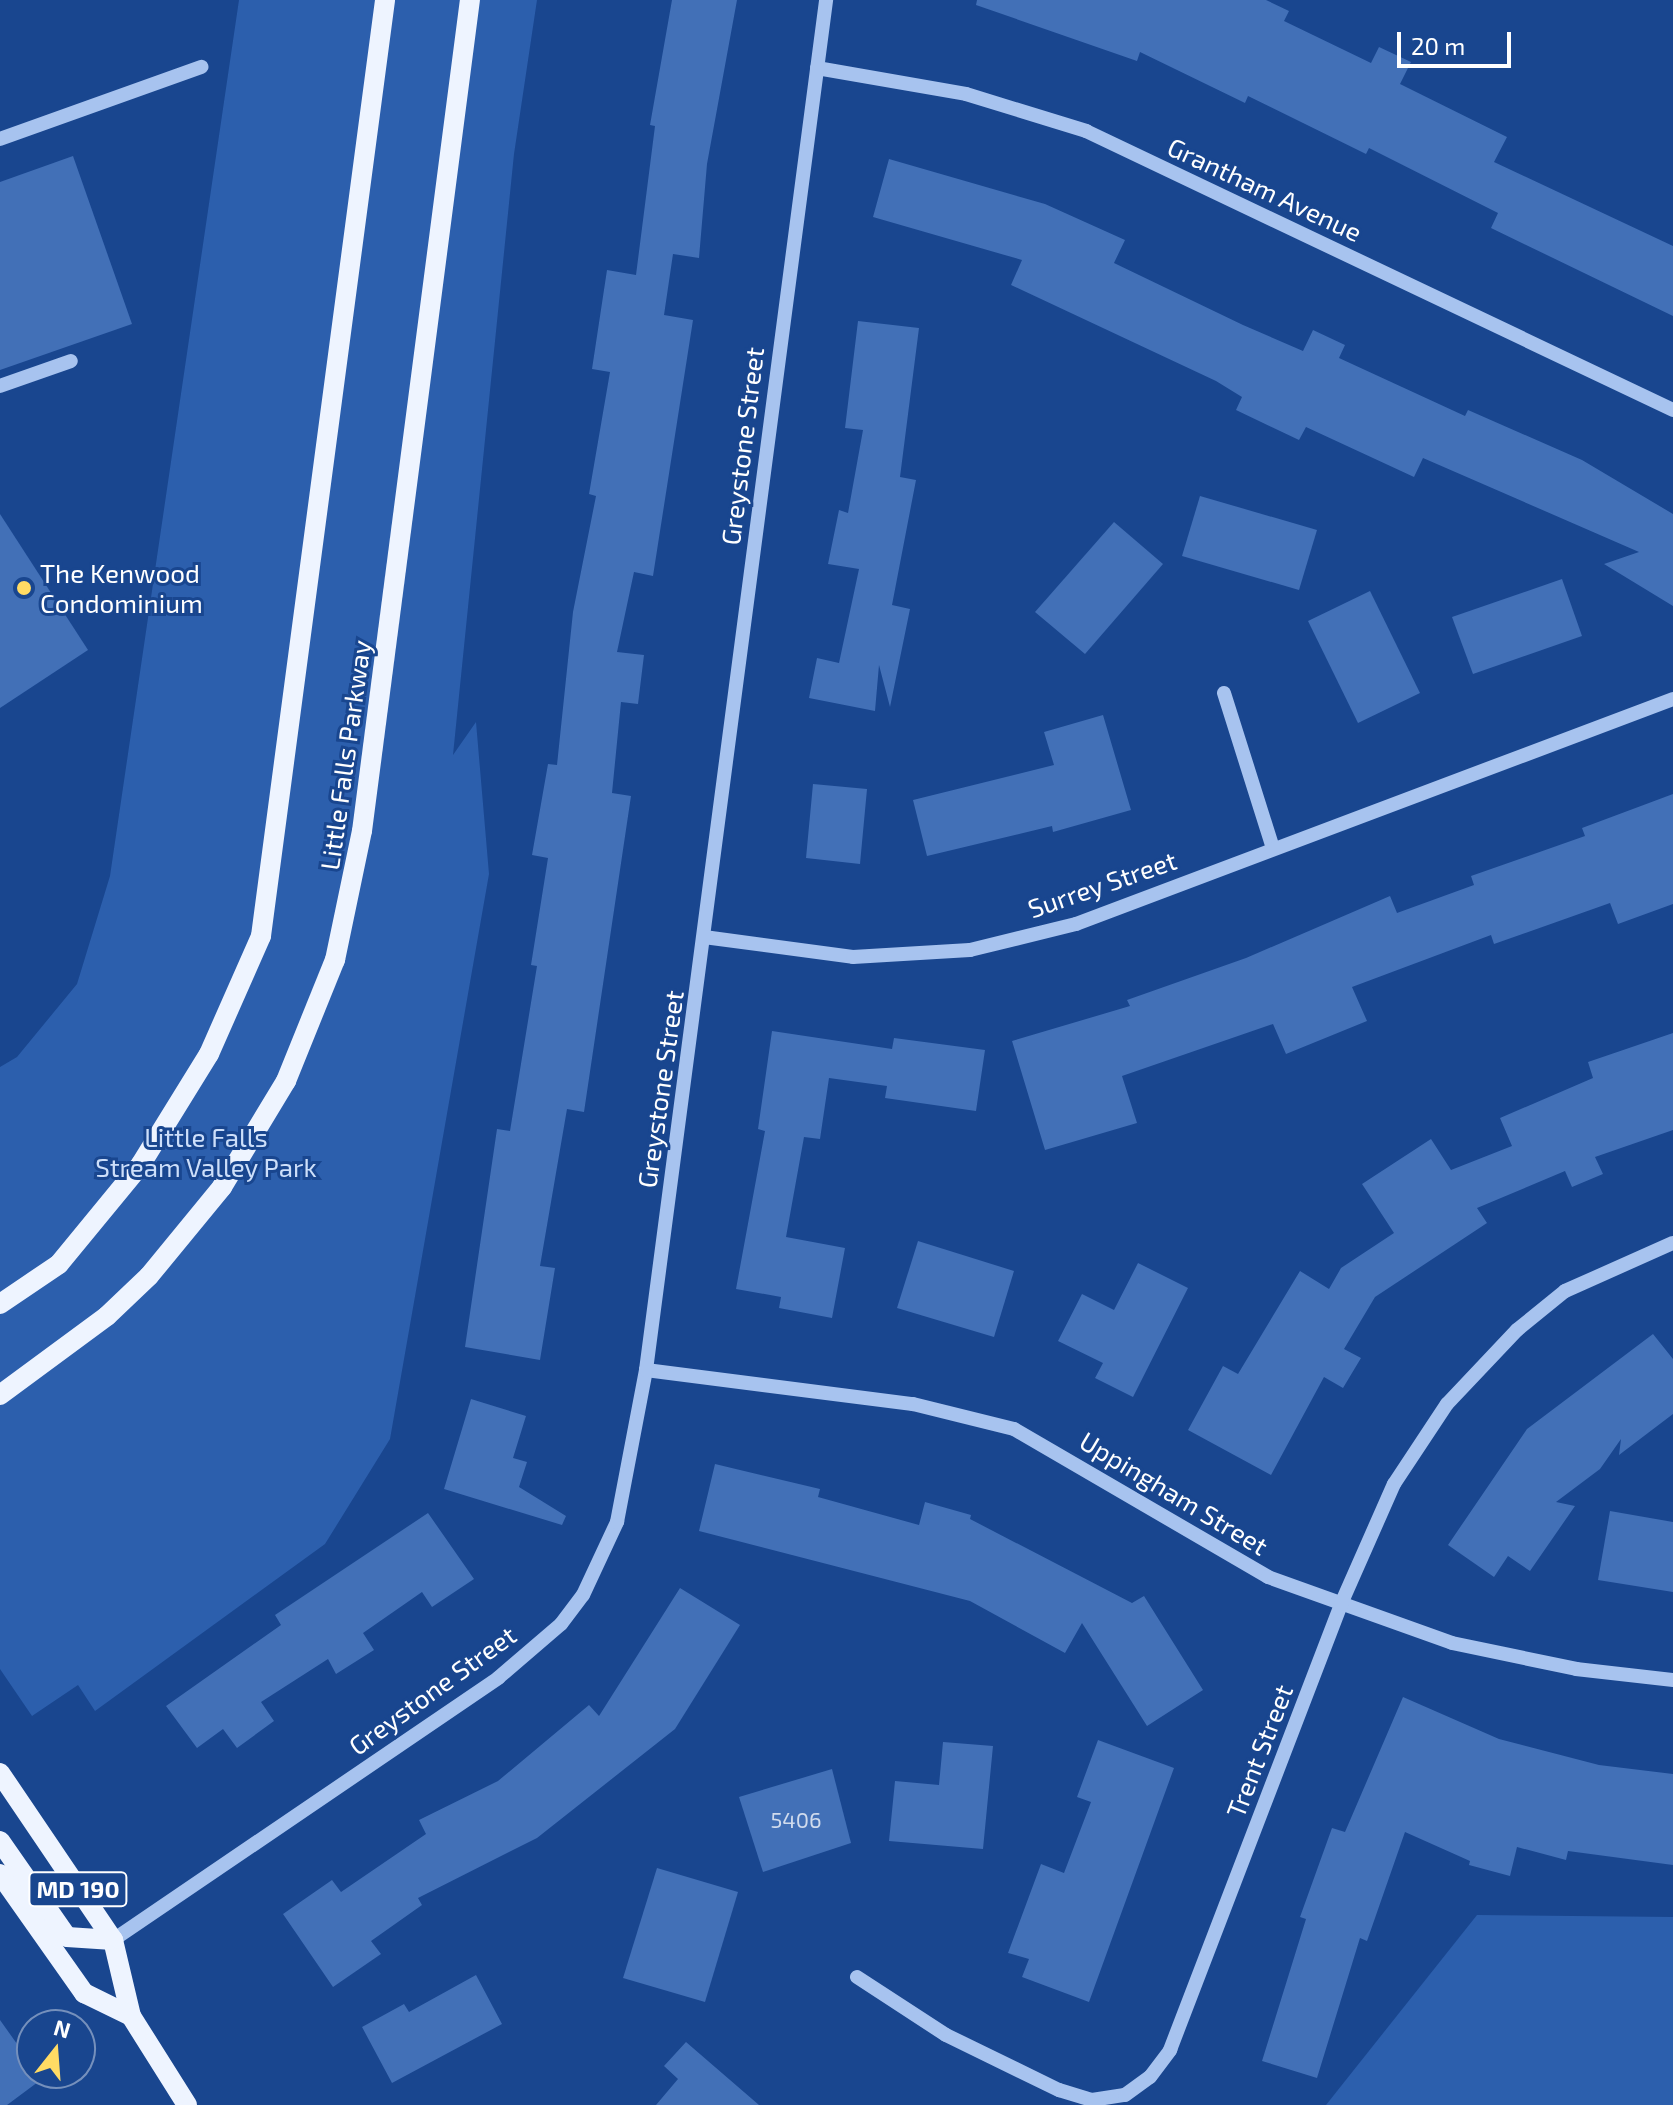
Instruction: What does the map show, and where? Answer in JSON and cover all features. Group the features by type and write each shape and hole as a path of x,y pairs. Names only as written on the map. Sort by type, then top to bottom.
{"main road":[{"path":"0,1304 59,1264 141,1164 209,1054 261,936 385,0"},
{"name":"Little Falls Parkway","path":"0,1395 107,1316 187,1233 255,1139 286,1081 335,960 362,831 470,0"},
{"name":"MD 190","path":"0,1773 113,1940 131,2016 187,2105"},
{"path":"0,1841 67,1937 113,1940"},
{"name":"MD 190","path":"0,1874 84,1993 131,2016"}],"street":[{"name":"Greystone Street","path":"113,1940 498,1678 561,1624 583,1595 617,1522 646,1370 826,0"},
{"path":"0,139 201,67"},
{"name":"Grantham Avenue","path":"817,68 966,94 1086,131 1673,410"},
{"path":"0,386 71,361"},
{"path":"1224,693 1273,848"},
{"name":"Surrey Street","path":"704,937 853,957 970,950 1076,924 1673,699"},
{"name":"Trent Street","path":"857,1977 946,2035 1059,2090 1092,2100 1125,2095 1150,2077 1170,2050 1341,1604 1394,1484 1447,1404 1517,1330 1565,1291 1673,1243"},
{"name":"Uppingham Street","path":"646,1370 913,1404 1014,1429 1268,1577 1341,1604 1515,1658 1673,1680"}],"green space":[{"name":"Little Falls Stream Valley Park","path":"239,0 537,0 514,154 453,755 476,722 489,874 390,1439 325,1544 95,1711 78,1685 32,1716 0,1669 0,1067 17,1057 77,984 110,876"},
{"path":"1477,1915 1673,1917 1673,2105 1326,2105"}],"building":[{"path":"672,0 737,0 707,164 699,258 673,254 664,315 693,320 653,576 634,572 617,652 644,655 638,704 621,702 612,793 631,796 584,1112 567,1109 540,1266 555,1268 540,1360 465,1347 497,1129 510,1131 537,966 531,965 548,858 532,855 548,764 557,765 573,612 596,496 589,494 610,372 592,369 607,270 636,275 655,126 650,125"},
{"path":"977,0 1266,0 1289,11 1284,21 1371,63 1379,47 1411,62 1400,84 1507,137 1494,162 1673,246 1673,316 1491,228 1498,213 1369,148 1366,154 1248,96 1245,103 1140,52 1137,61 976,5"},
{"path":"73,156 132,324 0,370 0,182"},
{"path":"889,159 1045,204 1125,240 1114,263 1243,325 1303,351 1313,330 1345,345 1339,358 1465,416 1468,410 1582,460 1673,514 1673,606 1604,564 1639,552 1423,458 1414,477 1306,427 1299,440 1236,410 1242,397 1216,381 1011,285 1022,260 873,217"},
{"path":"858,321 919,328 900,477 916,480 892,605 910,609 890,707 879,665 875,711 809,698 817,658 839,663 859,569 828,564 839,510 848,513 863,430 845,428"},
{"path":"1200,496 1317,530 1299,590 1182,556"},
{"name":"The Kenwood Condominium","path":"0,514 88,650 0,708"},
{"path":"1114,522 1163,564 1085,654 1035,612"},
{"path":"1562,579 1582,636 1473,674 1452,617"},
{"path":"1370,591 1420,693 1358,723 1308,621"},
{"path":"1103,715 1131,810 1053,832 1052,826 927,856 913,800 1054,765 1044,732"},
{"path":"813,784 867,789 860,864 806,858"},
{"path":"1673,794 1673,904 1618,924 1610,903 1494,944 1491,935 1352,987 1367,1021 1286,1054 1273,1024 1122,1076 1137,1123 1045,1150 1012,1041 1130,1006 1127,1000 1246,958 1390,896 1397,913 1474,885 1471,876 1585,836 1582,828"},
{"path":"772,1031 892,1049 894,1038 985,1050 976,1111 885,1098 887,1086 829,1078 820,1139 804,1137 786,1237 845,1248 832,1318 779,1308 781,1297 736,1289 765,1131 758,1129"},
{"path":"1673,1033 1673,1130 1595,1157 1603,1174 1572,1187 1565,1171 1477,1208 1487,1223 1375,1297 1344,1349 1361,1358 1343,1388 1324,1377 1271,1475 1188,1430 1223,1366 1238,1374 1300,1271 1329,1289 1341,1268 1394,1233 1362,1184 1431,1139 1451,1170 1512,1146 1500,1118 1593,1078 1588,1062"},
{"path":"918,1241 1014,1271 994,1337 897,1308"},
{"path":"1138,1263 1188,1288 1133,1397 1095,1378 1103,1363 1058,1341 1082,1294 1114,1310"},
{"path":"1653,1334 1673,1359 1673,1414 1619,1455 1621,1439 1600,1469 1556,1502 1575,1506 1530,1571 1508,1556 1494,1577 1448,1545 1527,1429"},
{"path":"471,1399 526,1416 513,1458 527,1462 519,1487 566,1516 562,1525 444,1489"},
{"path":"715,1464 820,1489 818,1497 919,1525 925,1502 971,1515 970,1519 1132,1603 1144,1596 1203,1690 1147,1726 1082,1623 1065,1653 970,1601 699,1531"},
{"path":"1610,1511 1673,1522 1673,1592 1598,1580"},
{"path":"428,1513 474,1579 432,1607 422,1592 363,1633 374,1650 336,1674 328,1659 261,1702 274,1721 237,1748 223,1729 197,1748 166,1706 281,1625 275,1615"},
{"path":"680,1588 740,1625 675,1729 537,1838 418,1898 422,1905 371,1941 381,1954 333,1987 283,1914 332,1880 341,1892 426,1834 419,1820 498,1781 589,1705 599,1716"},
{"path":"1403,1697 1499,1739 1599,1765 1673,1774 1673,1865 1568,1851 1566,1860 1517,1847 1510,1876 1469,1865 1470,1861 1405,1832 1367,1941 1360,1938 1317,2078 1262,2061 1306,1919 1300,1917 1332,1828 1345,1832"},
{"path":"1098,1740 1174,1768 1089,2002 1022,1977 1029,1959 1008,1953 1041,1864 1064,1873 1091,1802 1077,1797"},
{"path":"943,1742 993,1746 983,1849 889,1841 895,1781 939,1785"},
{"path":"832,1769 851,1843 763,1872 739,1797"},
{"path":"657,1868 738,1892 705,2002 623,1978"},
{"path":"476,1975 502,2024 392,2083 362,2027 404,2004 409,2012"},
{"path":"0,2020 16,2042 16,2089 29,2089 7,2105 0,2105"},
{"path":"686,2042 759,2105 656,2105 678,2079 664,2066"}],"place":[{"name":"The Kenwood Condominium","path":"24,588"}]}
